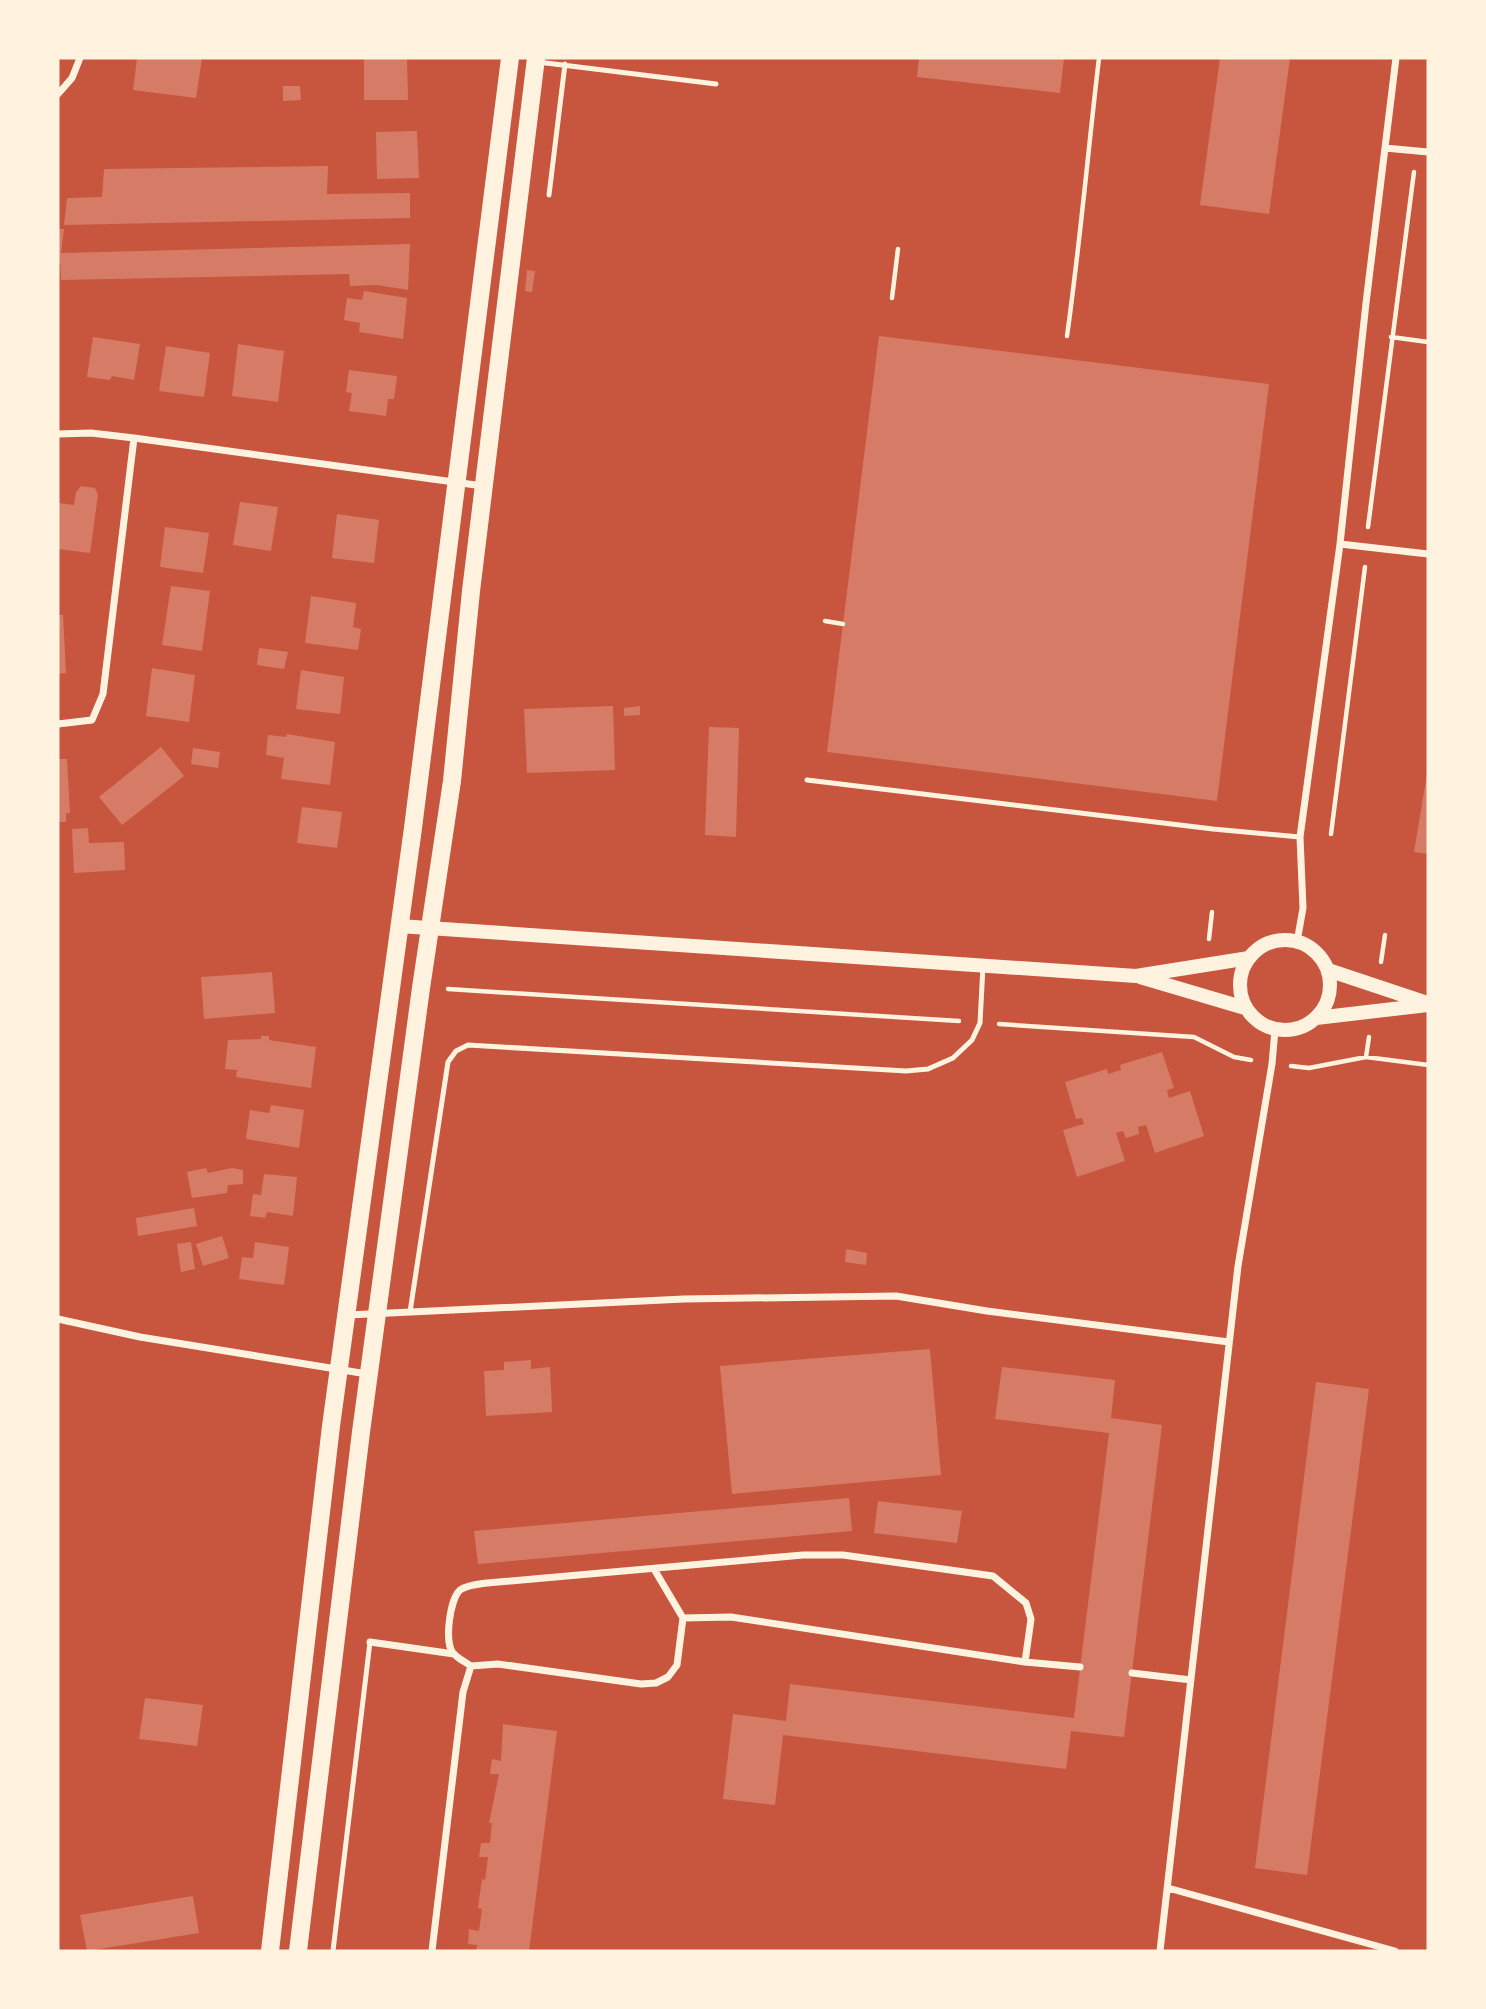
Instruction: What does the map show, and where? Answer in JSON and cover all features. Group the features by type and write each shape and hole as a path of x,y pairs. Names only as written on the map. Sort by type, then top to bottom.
{"main road":[{"path":"270,1951 339,1369 400,926 510,58"},
{"path":"298,1951 377,1313 452,781 471,591 536,60"},
{"path":"400,926 1136,976 1245,1007 1263,1025 1275,1030 1304,1027 1325,1008 1330,982 1328,970 1321,957 1297,942 1284,940 1270,942 1259,949 1249,958 1242,970 1240,985 1245,1007"},
{"path":"1136,976 1249,958"},
{"path":"1328,970 1428,1004"},
{"path":"1317,1018 1428,1004"}],"street":[{"path":"58,94 72,78 80,58"},
{"path":"1297,942 1303,908 1300,837 1340,544 1396,58"},
{"path":"1385,148 1425,152"},
{"path":"58,434 91,433 134,438 484,486"},
{"path":"58,724 92,720 103,694 134,438"},
{"path":"1340,544 1425,554"},
{"path":"1160,1951 1238,1266 1272,1064 1275,1030"},
{"path":"346,1315 684,1299 896,1296 987,1311 1229,1342"},
{"path":"58,1318 140,1338 369,1374"},
{"path":"654,1569 683,1618 677,1665 667,1677 656,1683 641,1684 498,1664 471,1666 454,1654 448,1644 450,1620 459,1591 468,1587 487,1583 803,1555 830,1555 993,1576 1026,1603 1031,1619 1025,1662"},
{"path":"683,1618 731,1617 1080,1668"},
{"path":"370,1642 454,1654"},
{"path":"432,1951 463,1692 471,1666"},
{"path":"1132,1673 1191,1680"},
{"path":"1168,1888 1395,1951"}],"lane":[{"path":"536,60 716,84"},
{"path":"549,195 565,64"},
{"path":"807,780 1300,837"},
{"path":"410,1312 448,1062 456,1051 468,1045 906,1071 928,1069 953,1058 972,1040 980,1023 983,966"},
{"path":"333,1951 370,1642"}],"path":[{"path":"1068,336 1079,257 1083,194 1099,58"},
{"path":"1331,834 1365,566 1378,566 1382,530 1368,527 1414,167 1421,166 1425,152"},
{"path":"892,298 898,249"},
{"path":"1363,333 1428,342"},
{"path":"825,621 843,624"},
{"path":"1209,940 1212,912"},
{"path":"421,988 1194,1037 1234,1057 1309,1069 1366,1057 1428,1065"}],"building":[{"path":"137,58 202,58 196,98 133,90"},
{"path":"364,58 407,58 408,100 364,100"},
{"path":"919,58 1064,58 1060,93 917,77"},
{"path":"1220,58 1290,58 1269,214 1200,205"},
{"path":"283,86 300,86 301,100 283,101"},
{"path":"417,131 419,178 377,179 376,132"},
{"path":"328,166 327,194 410,193 410,218 64,225 67,198 102,197 104,169"},
{"path":"58,229 64,229 61,253 410,244 408,290 377,285 350,286 349,274 61,280"},
{"path":"527,270 535,271 532,292 525,291"},
{"path":"364,291 407,298 403,339 359,332 360,323 344,320 347,298 362,300"},
{"path":"879,336 1269,384 1217,801 827,752"},
{"path":"93,337 140,344 134,380 112,376 110,380 87,377"},
{"path":"238,344 284,351 278,402 232,396"},
{"path":"166,346 210,353 204,397 159,391"},
{"path":"349,370 397,376 394,399 388,399 386,416 349,411 352,393 346,392"},
{"path":"81,486 95,488 98,495 90,553 58,549 58,503 74,505 76,492"},
{"path":"240,502 278,507 271,551 233,545"},
{"path":"337,514 379,520 374,563 332,558"},
{"path":"165,527 209,533 203,573 160,567"},
{"path":"171,586 210,591 202,651 162,645"},
{"path":"311,596 356,603 353,627 361,629 358,650 305,643"},
{"path":"58,615 63,615 66,673 58,674"},
{"path":"259,648 288,652 284,669 257,665"},
{"path":"152,668 195,675 189,722 146,716"},
{"path":"301,670 344,677 340,714 296,709"},
{"path":"613,706 615,770 527,773 524,709"},
{"path":"640,706 640,715 624,716 624,708"},
{"path":"709,727 739,728 736,837 705,835"},
{"path":"287,734 335,742 330,785 281,779 284,758 266,755 268,735 286,737"},
{"path":"161,747 184,776 122,825 99,797"},
{"path":"193,748 220,752 218,768 191,764"},
{"path":"58,759 67,759 70,813 66,813 66,822 58,822"},
{"path":"1428,774 1428,854 1414,852"},
{"path":"302,807 342,812 337,848 297,843"},
{"path":"88,828 89,843 124,842 125,870 74,873 72,829"},
{"path":"272,972 275,1013 204,1019 201,977"},
{"path":"261,1036 269,1036 269,1040 316,1047 311,1088 236,1077 237,1070 225,1069 228,1040 261,1039"},
{"path":"1162,1052 1174,1088 1167,1090 1169,1098 1190,1091 1204,1136 1155,1153 1146,1125 1138,1127 1139,1134 1126,1138 1123,1131 1116,1133 1125,1161 1077,1177 1063,1130 1084,1124 1082,1118 1076,1119 1065,1082 1107,1069 1108,1074 1121,1070 1120,1065"},
{"path":"271,1105 304,1110 299,1148 246,1139 250,1110 269,1113"},
{"path":"206,1168 208,1173 232,1168 243,1170 243,1184 228,1185 227,1193 192,1198 187,1172"},
{"path":"264,1174 297,1177 293,1216 267,1212 265,1218 250,1216 253,1194 261,1195"},
{"path":"194,1208 197,1226 138,1236 136,1218"},
{"path":"222,1236 229,1258 203,1266 196,1244"},
{"path":"191,1242 195,1269 181,1272 177,1244"},
{"path":"255,1242 289,1247 284,1285 239,1279 242,1257 253,1258"},
{"path":"846,1249 867,1253 866,1265 845,1262"},
{"path":"930,1349 941,1475 732,1494 720,1366"},
{"path":"531,1360 531,1369 550,1367 552,1412 486,1416 484,1371 504,1370 504,1362"},
{"path":"1002,1367 1115,1380 1111,1418 1162,1425 1124,1737 1071,1731 1066,1769 783,1735 775,1805 723,1799 733,1714 786,1721 790,1684 1074,1718 1109,1433 995,1419"},
{"path":"1316,1382 1369,1389 1307,1875 1255,1868"},
{"path":"849,1498 852,1531 478,1564 474,1531"},
{"path":"878,1501 962,1511 957,1543 874,1533"},
{"path":"145,1698 203,1705 197,1746 139,1739"},
{"path":"503,1724 557,1731 529,1951 476,1951 477,1945 468,1944 469,1929 479,1931 482,1909 478,1908 488,1857 479,1857 481,1843 490,1843 492,1823 489,1823 499,1774 490,1774 492,1759 501,1761"},
{"path":"193,1896 199,1933 87,1951 80,1915"}]}
